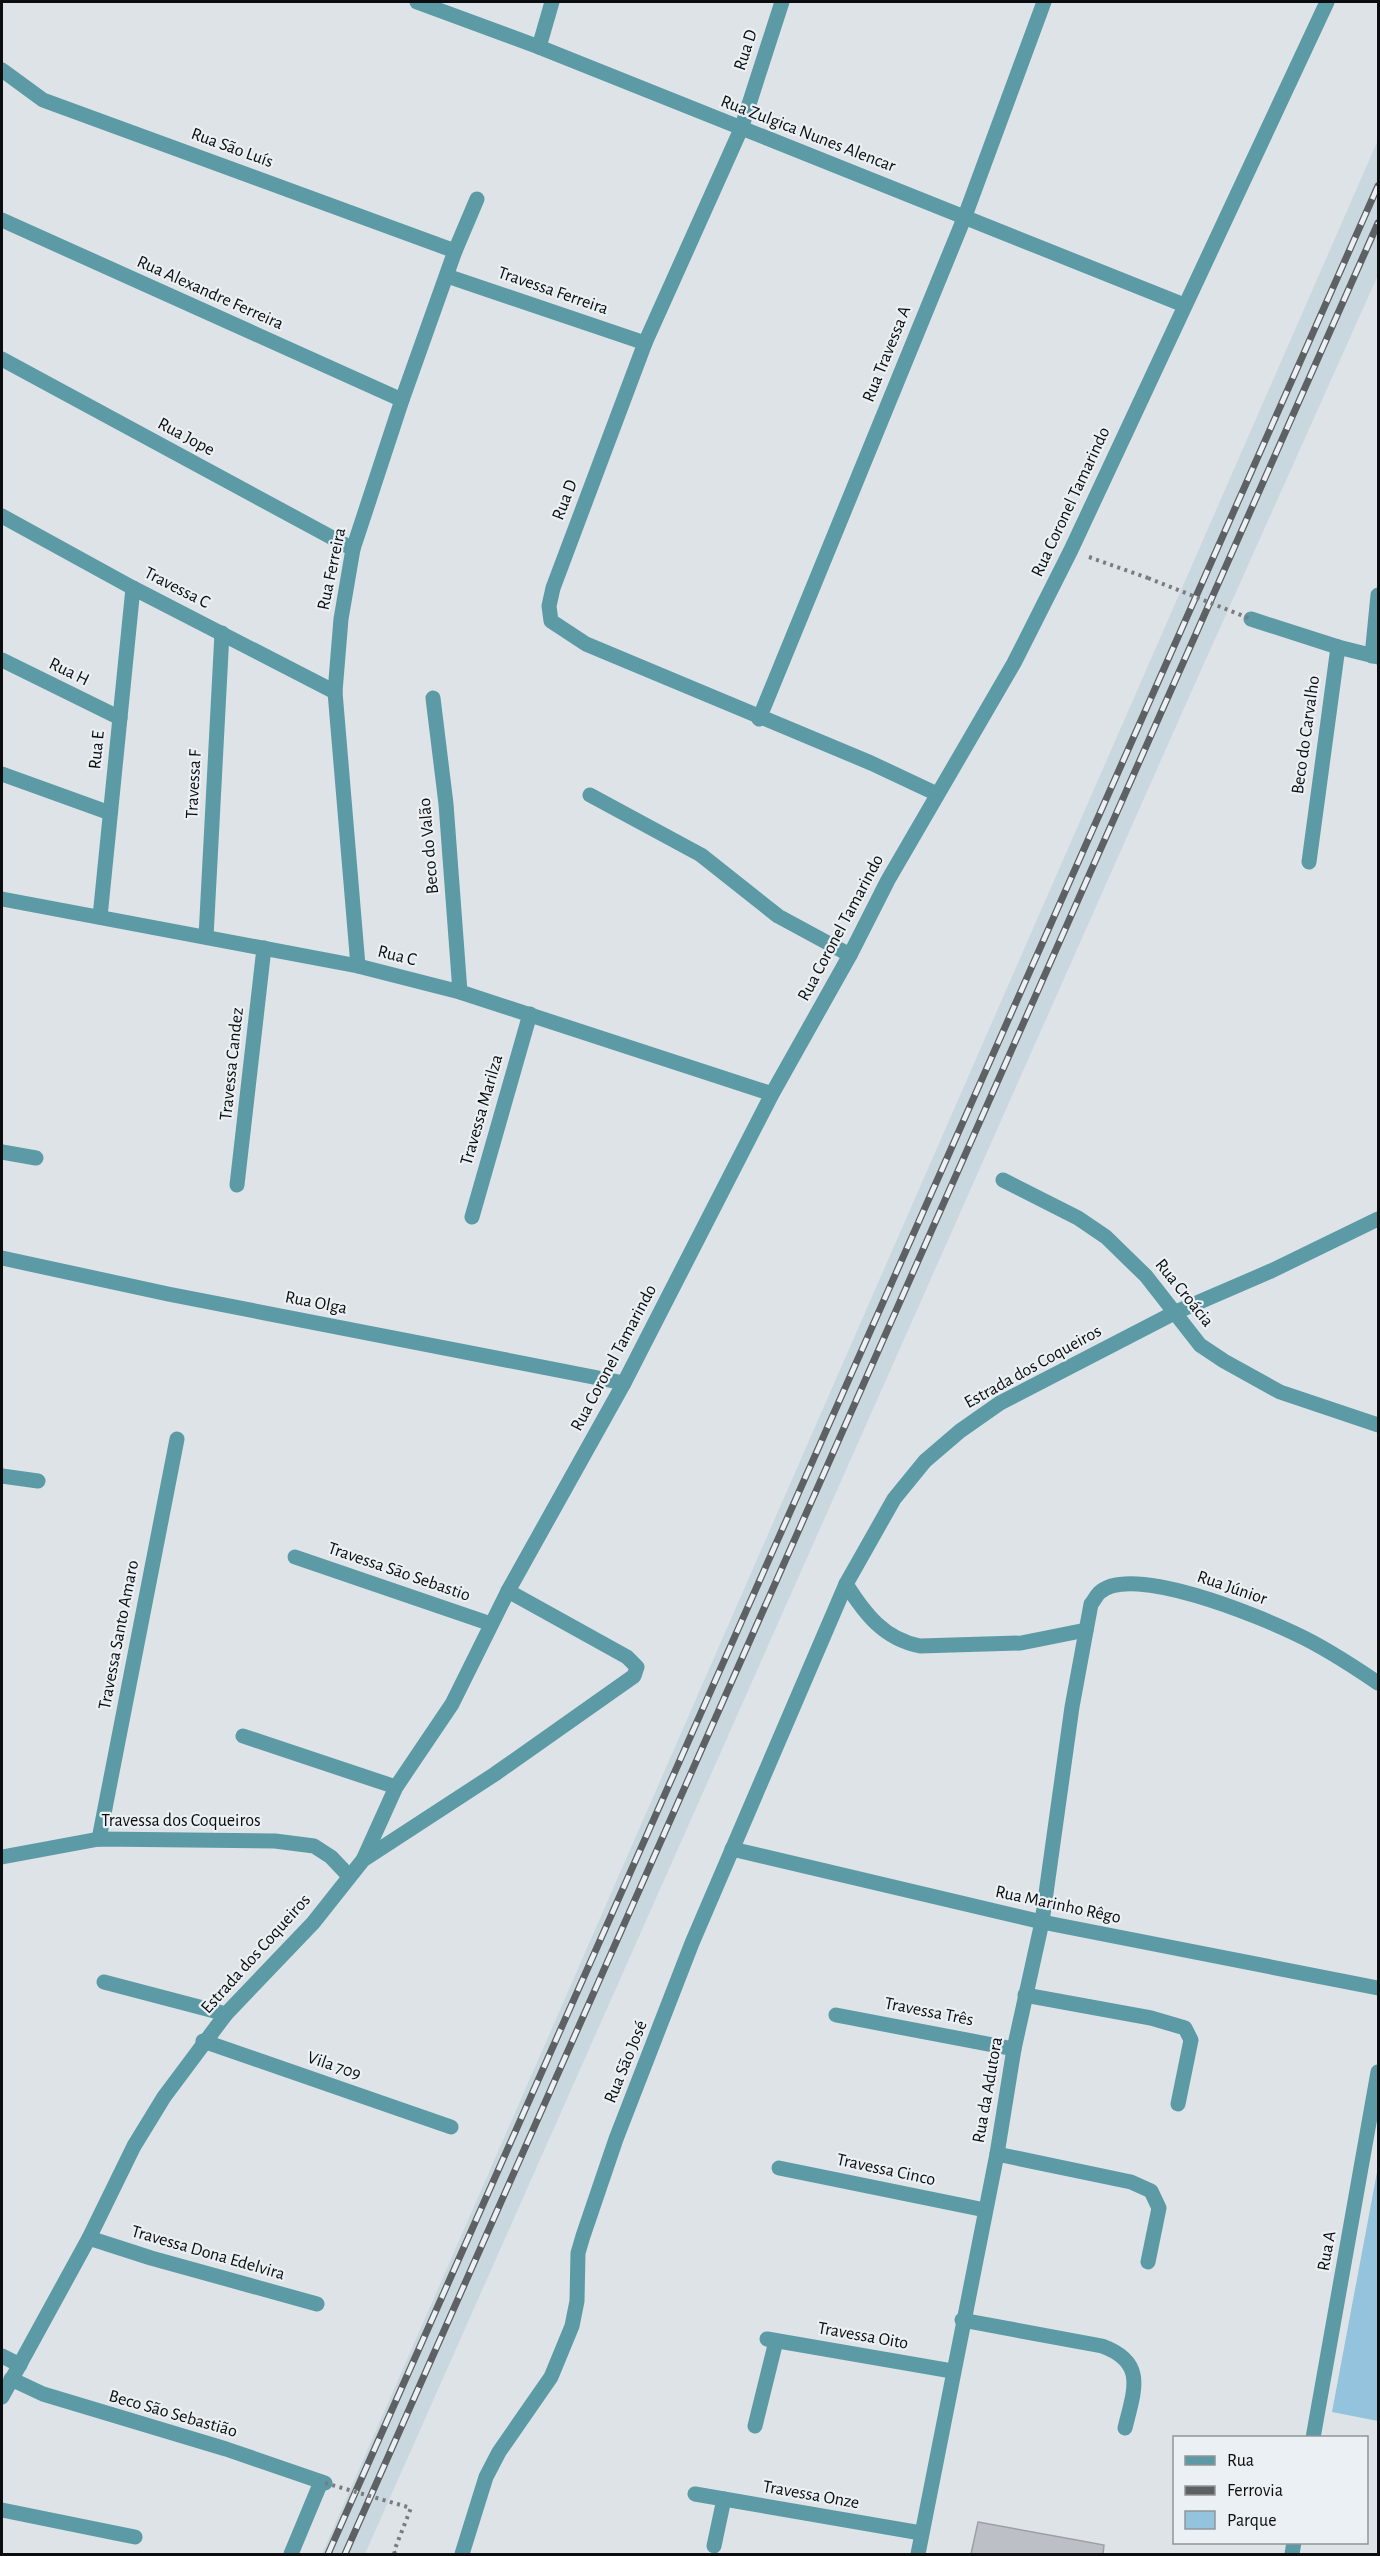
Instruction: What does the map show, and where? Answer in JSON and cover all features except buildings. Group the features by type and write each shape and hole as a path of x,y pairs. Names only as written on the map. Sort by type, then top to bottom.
{"street":[{"name":"Rua Zulgica Nunes Alencar","path":"417,2 539,47 1184,305"},
{"path":"539,47 552,2"},
{"name":"Rua D","path":"782,2 741,129 645,343 553,588 549,606 551,621 586,644 759,719 871,763 937,794"},
{"name":"Rua Travessa A","path":"759,719 965,216 1044,2"},
{"name":"Rua Coronel Tamarindo","path":"363,1860 396,1787 452,1704 508,1591 624,1383 772,1094 937,794 1014,663 1071,550 1327,2"},
{"name":"Rua São Luís","path":"2,70 44,100 455,251"},
{"name":"Rua Ferreira","path":"358,966 335,692 341,619 353,549 402,400 455,251 477,199"},
{"name":"Rua Alexandre Ferreira","path":"2,220 402,400"},
{"name":"Travessa Ferreira","path":"447,276 645,343"},
{"name":"Rua Jope","path":"2,359 353,549"},
{"name":"Travessa C","path":"2,516 133,588 335,692"},
{"name":"Rua E","path":"100,917 133,588"},
{"path":"1251,619 1375,657 1378,594"},
{"name":"Travessa F","path":"206,937 222,633"},
{"name":"Beco do Carvalho","path":"1309,862 1338,647"},
{"name":"Rua H","path":"2,660 120,718"},
{"name":"Beco do Valão","path":"433,698 446,804 460,992"},
{"path":"2,774 110,813"},
{"path":"590,795 701,855 778,915 850,955"},
{"name":"Rua C","path":"2,899 358,966 460,992 772,1094"},
{"name":"Travessa Candez","path":"237,1185 264,948"},
{"name":"Travessa Marilza","path":"472,1217 530,1014"},
{"path":"2,1152 36,1158"},
{"name":"Rua Croácia","path":"1003,1180 1060,1208 1106,1237 1146,1276 1200,1345 1248,1376 1280,1392 1378,1425"},
{"name":"Estrada dos Coqueiros","path":"846,1584 894,1499 926,1461 960,1431 1000,1403 1176,1312 1271,1271 1378,1219"},
{"name":"Rua Olga","path":"2,1258 168,1294 624,1383"},
{"name":"Travessa Santo Amaro","path":"99,1839 177,1439"},
{"path":"2,1476 38,1481"},
{"name":"Travessa Sāo Sebastio","path":"295,1557 491,1624"},
{"path":"846,1584 878,1626 896,1639 920,1646 1022,1643 1086,1630"},
{"name":"Rua São José","path":"462,2554 486,2477 499,2452 551,2377 572,2326 577,2301 579,2253 583,2236 616,2139 732,1849 846,1584"},
{"name":"Rua Júnior","path":"1086,1630 1091,1604 1099,1592 1119,1584 1170,1588 1249,1613 1297,1634 1378,1683"},
{"name":"Estrada dos Coqueiros","path":"2,2397 89,2238 135,2146 164,2097 203,2041 226,2014 313,1923 363,1860 495,1774 634,1676 637,1667 627,1656 508,1591"},
{"name":"Rua da Adutora","path":"918,2554 962,2320 997,2154 1014,2049 1042,1922 1071,1707 1086,1630"},
{"path":"243,1736 396,1787"},
{"name":"Travessa dos Coqueiros","path":"2,1857 99,1839 275,1841 314,1846 331,1857 349,1876"},
{"name":"Rua Marinho Rêgo","path":"732,1849 1042,1922 1378,1989"},
{"path":"104,1982 226,2014"},
{"path":"1025,1995 1160,2020 1185,2028 1191,2040 1178,2104"},
{"name":"Travessa Três","path":"836,2014 1014,2049"},
{"name":"Vila 709","path":"203,2041 451,2127"},
{"name":"Rua A","path":"1313,2436 1378,2072"},
{"path":"997,2154 1131,2182 1151,2191 1159,2208 1148,2262"},
{"name":"Travessa Cinco","path":"779,2168 985,2210"},
{"name":"Travessa Dona Edelvira","path":"89,2238 185,2268 317,2304"},
{"path":"962,2320 1102,2346 1116,2351 1130,2361 1134,2373 1134,2393 1125,2428"},
{"name":"Travessa Oito","path":"755,2426 772,2340 952,2371"},
{"path":"2,2356 20,2365"},
{"name":"Beco São Sebastião","path":"11,2379 54,2398 226,2449 323,2482"},
{"path":"291,2554 323,2482"},
{"name":"Travessa Onze","path":"695,2494 921,2533"},
{"path":"714,2546 723,2499"},
{"path":"2,2510 135,2537"}],"path":[{"path":"1071,550 1251,619"},
{"path":"323,2482 411,2508 395,2554"}],"shaded area":[{"path":"1378,140 1378,275 365,2554 322,2554"}],"green space":[{"path":"1378,2167 1378,2421 1332,2412"}],"railway":[{"path":"328,2554 1378,186"},
{"path":"345,2554 1378,223"}]}
